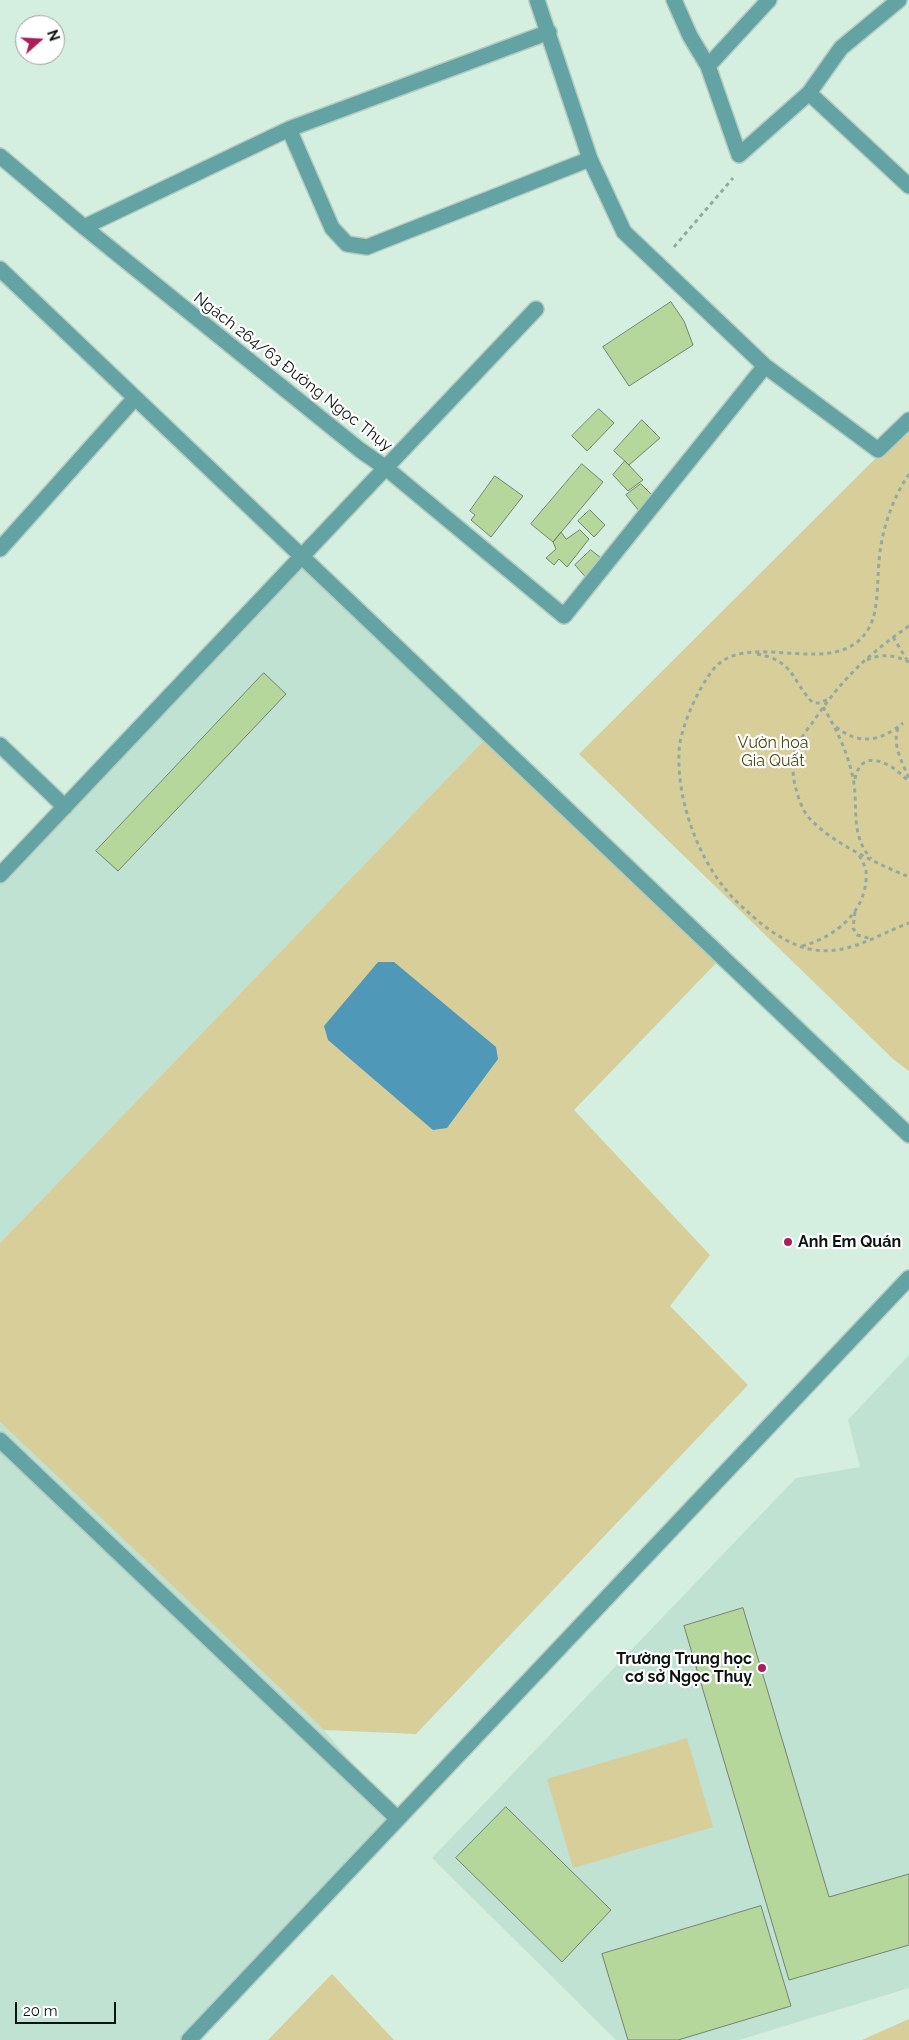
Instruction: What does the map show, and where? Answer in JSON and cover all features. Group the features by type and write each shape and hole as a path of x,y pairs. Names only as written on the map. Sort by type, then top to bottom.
{"street":[{"path":"537,0 590,159 624,232 765,366 878,450 909,420"},
{"path":"674,0 690,36 708,66 739,155 809,93 841,48 899,0"},
{"path":"708,66 769,0"},
{"path":"84,227 289,130 549,32"},
{"path":"809,93 909,186"},
{"path":"289,130 332,228 347,244 368,247 590,159"},
{"name":"Ngách 264/63 Đường Ngọc Thụy","path":"0,156 84,227 360,450 386,468 564,616 765,366"},
{"path":"0,269 909,1135"},
{"path":"0,875 536,309"},
{"path":"0,549 135,398"},
{"path":"0,745 65,807"},
{"path":"189,2040 909,1278"},
{"path":"0,1440 398,1819"}],"path":[{"path":"657,265 733,180 739,155"},
{"path":"909,474 901,485 883,535 874,612 870,626 860,641 845,649 822,654 747,652 729,658 714,668 693,704 679,751 680,778 686,808 710,867 727,891 767,928 788,942 810,949 836,949 874,940 909,923"},
{"path":"909,626 861,662 829,699 794,754 793,778 799,802 810,820 858,853 909,877"},
{"path":"893,638 909,662"},
{"path":"747,652 764,655 786,665 813,703 820,703 829,699"},
{"path":"861,662 876,656 892,655 909,662"},
{"path":"823,707 834,726 854,783 857,832 860,843 871,860"},
{"path":"834,726 846,734 858,738 873,739 886,736 903,723 909,721"},
{"path":"903,723 898,729 896,736 897,747 909,780"},
{"path":"854,783 860,767 867,761 874,760 891,765 909,780"},
{"path":"801,946 827,937 850,918 857,907 862,895 866,869 858,853"},
{"path":"857,907 853,928 857,935 874,940"}],"shaded area":[{"path":"302,557 489,735 0,1243 0,875"},
{"name":"Trường Trung học cơ sở Ngọc Thuỵ","path":"909,1355 909,1988 739,2040 616,2040 432,1858 796,1478 860,1467 848,1420"},
{"path":"0,1422 324,1730 398,1819 189,2040 0,2040"}],"green space":[{"name":"Vườn hoa Gia Quất","path":"909,425 909,1071 893,1059 579,754"},
{"path":"489,735 722,957 574,1110 710,1255 670,1306 748,1385 416,1734 324,1730 0,1422 0,1243"},
{"path":"687,1738 713,1827 573,1868 547,1779"},
{"path":"332,1974 394,2040 268,2040"},
{"path":"909,2019 909,2040 862,2040"}],"water":[{"path":"378,962 394,962 496,1047 498,1059 447,1128 433,1130 328,1040 324,1026"}],"building":[{"path":"671,302 684,321 693,345 629,386 603,347"},
{"path":"599,409 614,423 587,451 572,436"},
{"path":"642,420 660,438 629,465 614,451"},
{"path":"625,461 643,480 628,491 613,475"},
{"path":"582,464 603,482 553,542 531,524"},
{"path":"495,476 523,496 491,537 471,520 475,515 470,511"},
{"path":"641,484 654,497 640,512 626,495"},
{"path":"590,510 605,525 594,537 578,521"},
{"path":"580,530 589,539 567,567 559,559 554,565 546,558 556,549 553,542 561,532 566,539"},
{"path":"591,550 601,558 589,581 575,565"},
{"path":"264,673 286,694 118,871 96,851"},
{"path":"743,1608 829,1897 909,1874 909,1945 789,1980 684,1626"},
{"path":"506,1807 611,1910 562,1962 456,1858"},
{"path":"761,1906 791,2006 678,2040 628,2040 602,1954"}],"place":[{"name":"Anh Em Quán","path":"788,1242"},
{"name":"Trường Trung học cơ sở Ngọc Thuỵ","path":"762,1668"}]}
